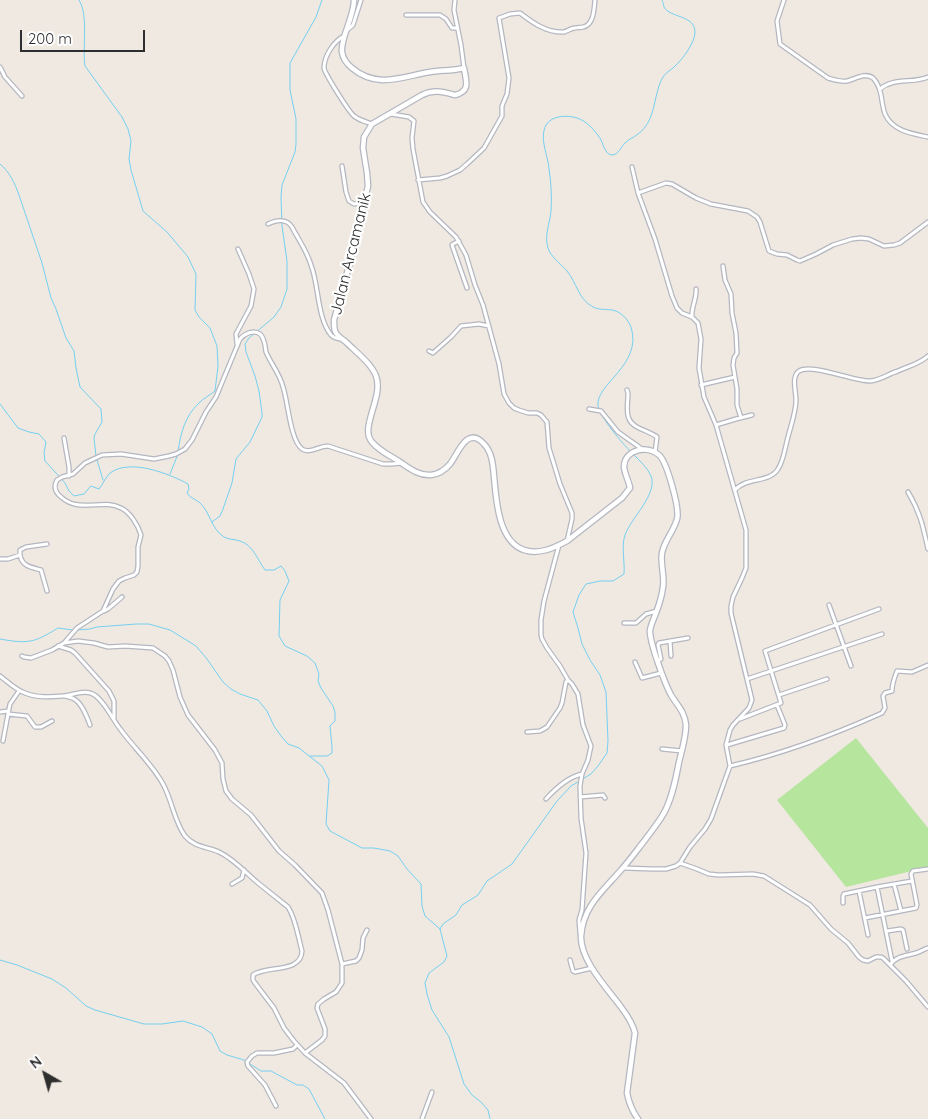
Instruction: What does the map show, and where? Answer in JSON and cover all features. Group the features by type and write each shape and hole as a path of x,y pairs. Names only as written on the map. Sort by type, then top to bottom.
{"street":[{"path":"354,0 342,50 344,59 349,66 359,73 374,80 385,80 464,68"},
{"path":"361,0 354,25 330,50 325,62 325,71 351,113 360,120 372,124 426,92 435,91 455,95 464,91 466,80 454,0"},
{"path":"418,180 448,176 467,164 484,148 503,114 502,106 508,94 509,78 499,18 520,13 535,24 550,31 566,32 589,24 594,11 595,0"},
{"path":"784,0 778,22 780,44 828,78 846,81 868,75 874,79 880,89 885,114 890,123 901,130 928,137"},
{"path":"406,15 440,15 452,28 457,28"},
{"path":"0,68 9,82 22,96"},
{"path":"880,89 895,82 919,80 928,77"},
{"path":"391,114 409,117 414,121 412,138 421,194 426,208 459,241 466,255 489,326 499,364 504,394 514,408 528,413 537,413 547,422 549,448 560,484 572,513 567,540"},
{"name":"Jalan Arcamanik","path":"372,124 366,132 363,142 368,186 334,320 336,332 369,365 377,378 377,396 368,431 370,439 380,449 416,473 429,476 438,474 451,463 460,445 466,440 470,438 484,442 491,455 496,497 503,528 510,540 519,548 533,552 548,550 559,545 622,498 630,488 625,469 626,461 630,455 642,449"},
{"path":"342,166 349,201 354,204 364,203"},
{"path":"623,868 666,869 680,864 694,841 711,819 730,766 726,745 730,730 752,704 752,696 731,613 733,597 746,565 746,530 716,426 705,401 701,385 699,368 701,346 698,323 677,308 638,193 632,167"},
{"path":"638,193 666,183 672,184 710,204 748,211 760,222 769,251 787,255 797,260 806,259 842,242 861,238 869,239 884,246 894,245 900,243 928,222"},
{"path":"268,224 283,221 292,226 312,266 325,323 332,336 336,339 342,339"},
{"path":"459,241 452,246 467,288"},
{"path":"238,249 254,289 251,306 236,334 238,345"},
{"path":"723,266 725,280 731,294 736,333 736,353 733,361 738,389 737,405 740,418"},
{"path":"692,317 692,309 697,295 696,289"},
{"path":"429,351 433,353 460,326 479,324 489,326"},
{"path":"103,611 115,586 137,572 138,547 142,537 129,514 123,508 115,505 78,505 67,502 58,494 54,487 57,480 69,476 85,463 102,455 121,454 154,459 176,454 185,448 192,440 216,397 242,336 247,333 257,332 262,337 269,359 281,380 296,441 302,448 307,451 328,446 383,464 402,463"},
{"path":"734,490 739,486 773,475 777,471 781,463 795,411 794,382 798,372 814,369 856,380 879,380 893,372 916,364 928,356"},
{"path":"701,385 735,377"},
{"path":"627,390 628,418 637,427 657,437 655,452"},
{"path":"581,938 586,912 623,868 660,820 666,809 682,751 686,725 682,710 671,696 662,673 650,629 663,589 662,551 678,518 678,509 665,462 655,452 642,449 618,432 602,410 588,409"},
{"path":"716,426 752,415"},
{"path":"64,438 69,476"},
{"path":"908,492 922,520 928,549"},
{"path":"47,544 26,547 20,550 22,560 26,565 41,570 47,591"},
{"path":"559,545 544,602 541,635 547,648 578,694 584,725 591,746 580,786 581,818 586,853 582,910 579,920 581,938 583,949 592,968 627,1015 634,1028 635,1033 627,1093 628,1102 638,1119"},
{"path":"0,559 8,559 20,554"},
{"path":"22,656 31,658 52,650 64,642 77,628 108,609 122,597"},
{"path":"829,605 851,666"},
{"path":"738,720 781,702 765,651 879,609"},
{"path":"624,623 636,623 646,614 657,611"},
{"path":"747,679 882,634"},
{"path":"658,661 661,659 659,643 688,638"},
{"path":"64,642 78,641 108,647 152,648 165,656 173,670 180,697 188,715 215,750 222,763 226,791 232,799 251,815 279,851 296,865 322,893 342,964 343,976 336,992 318,1004 317,1008 325,1029 325,1036 306,1054"},
{"path":"670,641 671,656"},
{"path":"57,646 75,653 109,691 114,701 114,719"},
{"path":"635,662 642,678 662,673"},
{"path":"730,766 800,746 882,713 885,708 883,696 892,691 892,685 897,672 912,672 928,665"},
{"path":"0,676 19,691 26,694 64,696 89,692 95,695 159,777 180,827 188,840 218,851 228,857 288,907 295,923 302,955 292,966 257,972 253,980 274,1008 284,1028 297,1045 344,1084 372,1119"},
{"path":"779,695 827,679"},
{"path":"526,732 540,731 547,727 560,708 568,680"},
{"path":"2,741 10,704 19,691"},
{"path":"64,696 77,702 85,713 90,725"},
{"path":"726,745 784,728 785,725 777,705"},
{"path":"0,712 27,716 35,727 42,727 52,721"},
{"path":"662,749 682,751"},
{"path":"546,799 554,790 571,778 582,774"},
{"path":"580,797 603,795 606,798"},
{"path":"680,864 709,874 753,874 764,876 810,905 831,929 848,943 863,960 868,961 880,957 906,981 928,1007"},
{"path":"865,918 916,908 911,874 913,871 928,869"},
{"path":"232,884 242,878 244,870"},
{"path":"843,904 842,896 844,894 912,881"},
{"path":"894,884 901,911"},
{"path":"877,887 892,961 890,965"},
{"path":"859,891 868,936"},
{"path":"887,931 901,929 904,931 907,949"},
{"path":"342,964 356,961 359,958 363,938 367,930"},
{"path":"892,961 928,948"},
{"path":"570,960 575,972 592,968"},
{"path":"276,1106 265,1085 248,1066 247,1062 257,1053 274,1053 292,1049 297,1045"},
{"path":"422,1119 432,1092"}],"green space":[{"path":"856,738 928,828 928,867 846,887 777,800"}],"waterway":[{"path":"79,0 85,23 85,66 122,117 128,129 131,141 129,159 131,170 143,211 167,232 188,257 196,274 195,310 210,328 217,346 218,366 215,391 201,401 190,413 182,431 178,451"},
{"path":"212,522 220,516 223,509 232,483 236,459 250,442 262,417 259,391 245,344 249,338 274,317 281,307 287,289 287,261 282,226 281,197 282,185 295,152 296,144 296,119 290,90 290,63 316,17 322,0"},
{"path":"631,452 617,437 599,411 598,406 599,398 625,363 630,352 633,340 631,327 626,318 618,312 595,308 588,304 567,271 549,251 547,238 551,211 551,190 543,136 546,125 552,119 565,116 577,118 593,129 606,151 612,155 616,154 627,142 644,129 651,116 663,77 684,56 695,32 691,22 667,11 662,0"},
{"path":"0,164 14,182 19,195 42,263 51,298 66,338 74,351 80,387 101,409 102,422 94,438 96,456"},
{"path":"0,404 18,428 39,434 46,442 45,461 74,496 84,494 91,486 99,489 110,473 118,469 139,467 161,472 188,484 189,489 187,493 203,506 220,534 248,546 265,570 274,570 281,566 289,581 280,600 279,636 285,646 307,656 315,663 319,674 318,681 335,712 335,721 330,726 332,753 327,756 310,756"},
{"path":"170,474 178,454"},
{"path":"440,929 443,924 456,915 462,905 478,895 487,881 512,864 557,801 571,786 591,774 607,753 606,692 600,675 582,644 573,612 579,595 586,584 613,581 624,574 623,544 625,535 647,498 652,483 648,470 634,455"},
{"path":"97,460 103,480"},
{"path":"77,630 136,624 149,624 170,630 196,646 223,682 231,689 258,700 288,744 299,748 322,766 329,780 326,824 330,831 362,848 390,851 398,856 421,884 422,906 425,916 440,929 447,956 444,962 429,973 425,983 427,994 432,1010 449,1037 464,1084 472,1095 488,1110 490,1119"},
{"path":"0,639 24,642 43,637 58,628 73,630"},
{"path":"0,960 52,979 66,988 86,1006 95,1010 144,1024 183,1021 202,1027 212,1034 220,1051 244,1060 261,1071 271,1071 297,1085 303,1085 309,1089 325,1119"}]}
